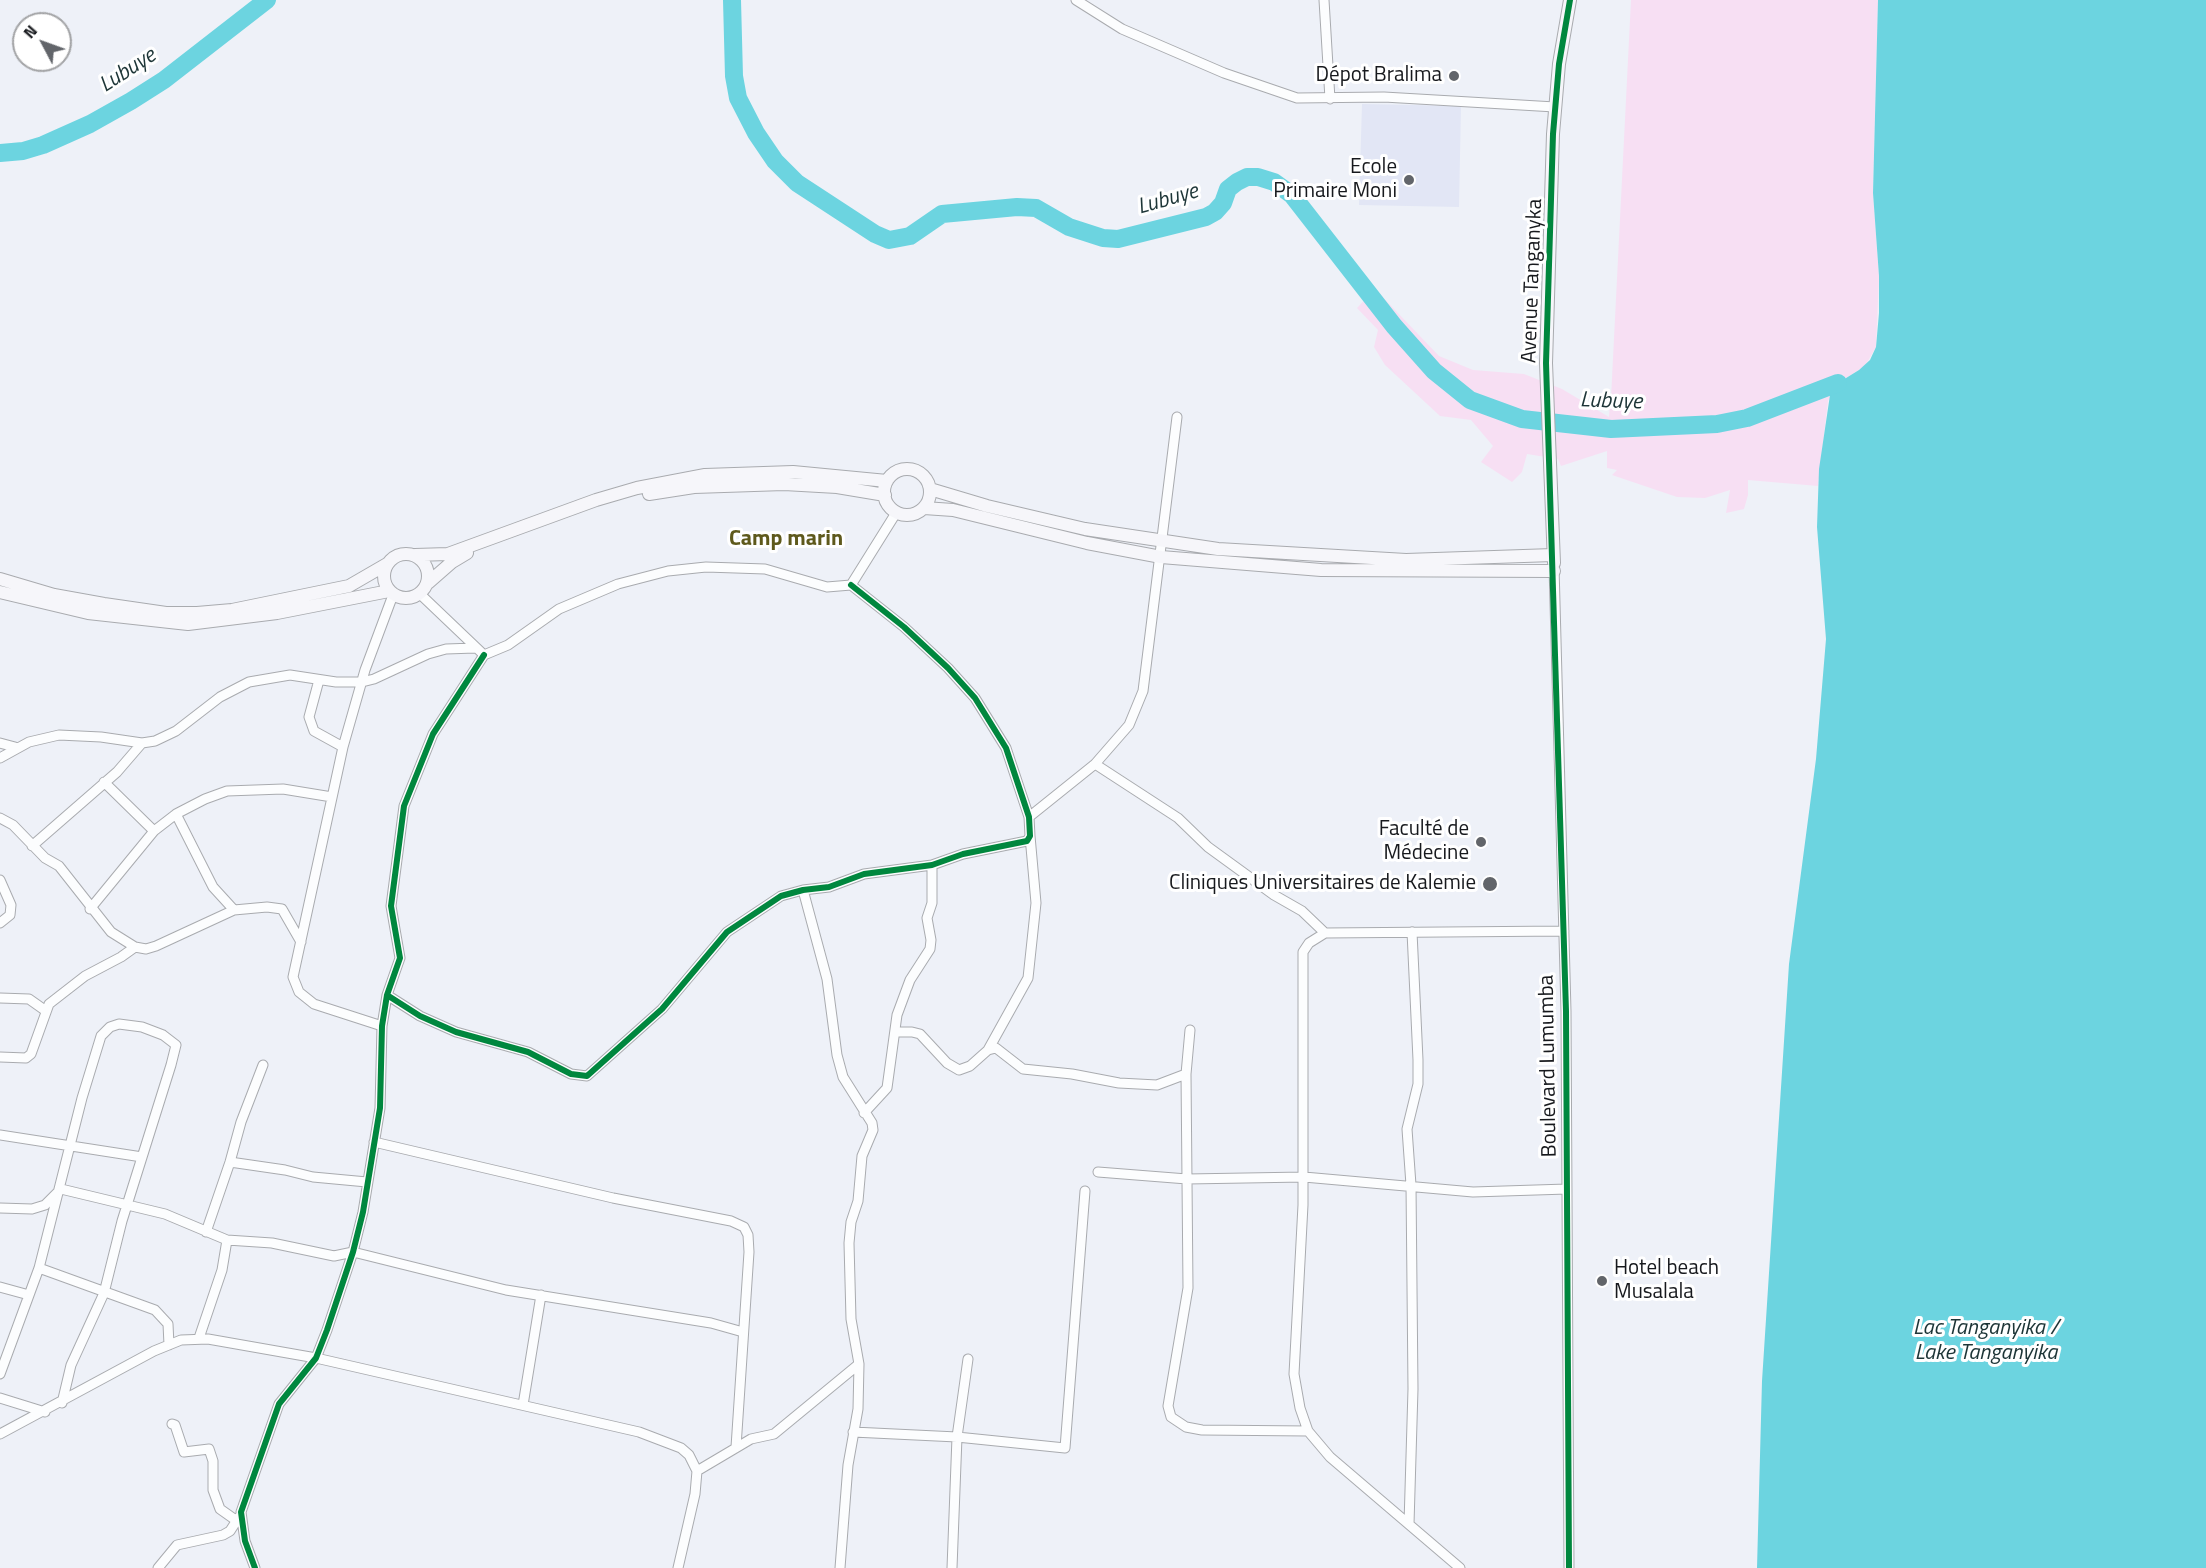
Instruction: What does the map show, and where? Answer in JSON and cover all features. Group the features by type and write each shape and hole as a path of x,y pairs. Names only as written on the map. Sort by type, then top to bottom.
{"street":[{"path":"1324,0 1330,99"},
{"name":"Avenue Tanganyka","path":"1554,563 1546,363 1555,106 1559,64 1570,0"},
{"path":"1079,1 1122,29 1261,87 1297,98 1395,98 1555,106"},
{"path":"1029,817 1095,764 1129,725 1143,691 1177,417"},
{"path":"924,508 930,499 930,489 925,477 914,469 895,473 887,481 885,495 888,506 896,513 907,515 924,508 953,510 1087,543 1161,557 1321,570 1554,563"},
{"path":"0,579 54,595 166,613 232,610 349,586 363,580 399,554 448,554 596,500 637,488 705,475 793,472 887,481"},
{"path":"0,592 88,613 188,624 234,620 391,593 406,599 420,594 428,583 466,554 572,515 637,496 694,487 784,484 837,487 885,495"},
{"path":"930,489 987,506 1085,529 1218,549 1361,559 1554,563"},
{"path":"851,585 896,513"},
{"path":"416,555 427,567 428,583"},
{"name":"Boulevard Lumumba","path":"1554,563 1564,931 1569,1568"},
{"path":"382,1026 314,1004 299,992 293,977 343,747 391,593 383,573 387,564"},
{"path":"158,1568 177,1545 223,1535 230,1531 239,1516 279,1404 316,1358 353,1252 380,1108 382,1026 387,995 400,958 391,906 404,806 433,734 484,655 508,645 559,609 618,584 668,571 706,567 765,569 827,586 851,585 904,627 948,668 975,698 1006,748 1029,817 1036,903 1028,978 988,1050 970,1066 959,1070 947,1063 920,1034 895,1032"},
{"path":"420,594 484,655"},
{"path":"32,846 104,782 142,743 176,731 220,697 249,682 290,675 319,680 362,682 374,679 428,654 446,649 475,648"},
{"path":"319,680 309,717 314,731 343,747"},
{"path":"0,758 15,747 59,735 85,735 142,743"},
{"path":"0,743 15,747"},
{"path":"1095,764 1178,818 1208,847 1274,895 1302,911 1325,933"},
{"path":"104,782 154,831"},
{"path":"90,909 154,831 176,814 227,790 283,789 332,798"},
{"path":"176,814 213,886 234,910"},
{"path":"0,818 13,825 32,846 59,866 90,909 111,932 135,947 146,949 156,946 234,910 282,909 302,942"},
{"path":"387,995 420,1016 456,1032 528,1052 571,1074 587,1076 662,1009 727,932 782,896 803,890 829,887 864,874 932,865 963,854 1027,841 1030,836"},
{"path":"864,1113 887,1088 897,1015 910,980 930,949 931,940 927,918 932,903 932,865"},
{"path":"0,880 11,905 10,915 0,923"},
{"path":"803,890 827,979 837,1055 849,1091 873,1130 862,1156 858,1201 851,1222 849,1243 851,1319 859,1364 858,1409 853,1432 841,1532 840,1568"},
{"path":"1460,1568 1330,1457 1308,1431 1300,1408 1294,1374 1304,1177 1305,1023 1302,962 1309,943 1325,933 1564,931"},
{"path":"1408,1524 1413,1389 1411,1185 1407,1129 1418,1072 1412,932"},
{"path":"0,1058 26,1058 31,1054 49,1004 85,975 121,957 135,947"},
{"path":"0,998 29,999 46,1011"},
{"path":"0,1374 39,1268 101,1036 110,1027 119,1024 142,1027 163,1035 176,1045 104,1293 71,1365 62,1403"},
{"path":"1190,1030 1186,1074 1188,1288 1168,1406 1170,1417 1186,1427 1202,1430 1308,1431"},
{"path":"988,1050 996,1048 1004,1052 1023,1069 1072,1074 1119,1083 1157,1085 1186,1074"},
{"path":"206,1232 241,1122 263,1065"},
{"path":"0,1135 71,1144 142,1157"},
{"path":"374,1142 613,1198 736,1223 744,1227 748,1235 736,1447"},
{"path":"230,1162 314,1177 367,1182"},
{"path":"1098,1172 1187,1179 1304,1177 1473,1192 1567,1189"},
{"path":"61,1189 165,1214 227,1240 272,1243 334,1256 353,1252 468,1282 711,1323 743,1332"},
{"path":"0,1208 32,1209 45,1205 61,1189"},
{"path":"853,1432 957,1437 1065,1448 1085,1191"},
{"path":"199,1338 222,1270 227,1240"},
{"path":"39,1268 104,1293 138,1303 162,1315 168,1324 169,1344"},
{"path":"0,1287 29,1295"},
{"path":"523,1405 541,1295"},
{"path":"0,1434 45,1413 169,1344 199,1338 316,1358 523,1405 660,1439 681,1448 689,1455 697,1472 695,1494 678,1568"},
{"path":"952,1568 957,1437 968,1359"},
{"path":"697,1472 751,1439 774,1434 859,1364"},
{"path":"0,1398 45,1413"},
{"path":"172,1424 175,1425 184,1452 209,1449 213,1461 213,1490 220,1509 239,1516"},
{"path":"239,1516 255,1568"}],"shaded area":[{"path":"1631,0 1878,0 1873,193 1879,276 1876,347 1865,366 1838,383 1828,401 1818,486 1748,480 1748,495 1744,509 1726,513 1730,490 1705,498 1677,497 1612,475 1617,470 1607,468 1607,451 1561,466 1558,459 1527,454 1522,472 1512,482 1481,462 1493,446 1471,420 1440,416 1385,365 1374,347 1378,330 1357,308 1375,289 1439,356 1473,370 1524,374 1562,389 1609,417 1610,401 1602,399 1611,398"},
{"name":"Ecole Primaire Moni","path":"1362,104 1461,106 1459,207 1359,205"}],"water":[{"name":"Lac Tanganyika / Lake Tanganyika","path":"1878,0 2206,0 2206,1568 1757,1568 1762,1381 1789,964 1816,759 1826,639 1817,527 1819,469 1830,395 1838,383 1870,360 1876,347 1879,313 1879,276 1873,193"}],"waterway":[{"name":"Lubuye","path":"0,153 23,151 43,145 90,124 131,101 164,80 267,0"},
{"name":"Lubuye","path":"732,0 734,76 738,98 756,133 775,161 797,183 875,234 889,240 910,236 942,214 1017,207 1036,208 1069,227 1103,238 1118,239 1206,217 1215,212 1223,203 1228,189 1237,182 1247,177 1258,177 1274,182 1292,195 1394,326 1434,371 1470,400 1522,419 1611,429 1717,424 1747,418 1838,383"}],"cycle path":[{"path":"1569,1568 1566,1011 1546,363 1553,134 1559,64 1570,0"},
{"path":"387,995 420,1016 456,1032 528,1052 571,1074 587,1076 662,1009 727,932 781,896 803,890 829,887 864,874 932,865 963,854 1027,841 1030,836 1029,817 1006,748 975,698 948,668 904,627 851,585"},
{"path":"255,1568 245,1541 241,1512 279,1404 316,1358 353,1252 363,1212 380,1108 382,1026 387,995 400,958 391,906 404,806 433,734 484,655"}],"place":[{"name":"Dépot Bralima","path":"1454,76"},
{"name":"Ecole Primaire Moni","path":"1409,180"},
{"name":"Faculté de Médecine","path":"1481,842"},
{"name":"Cliniques Universitaires de Kalemie","path":"1490,884"},
{"name":"Hotel beach Musalala","path":"1602,1281"}],"district":[{"name":"Camp marin","path":"786,540"}]}
